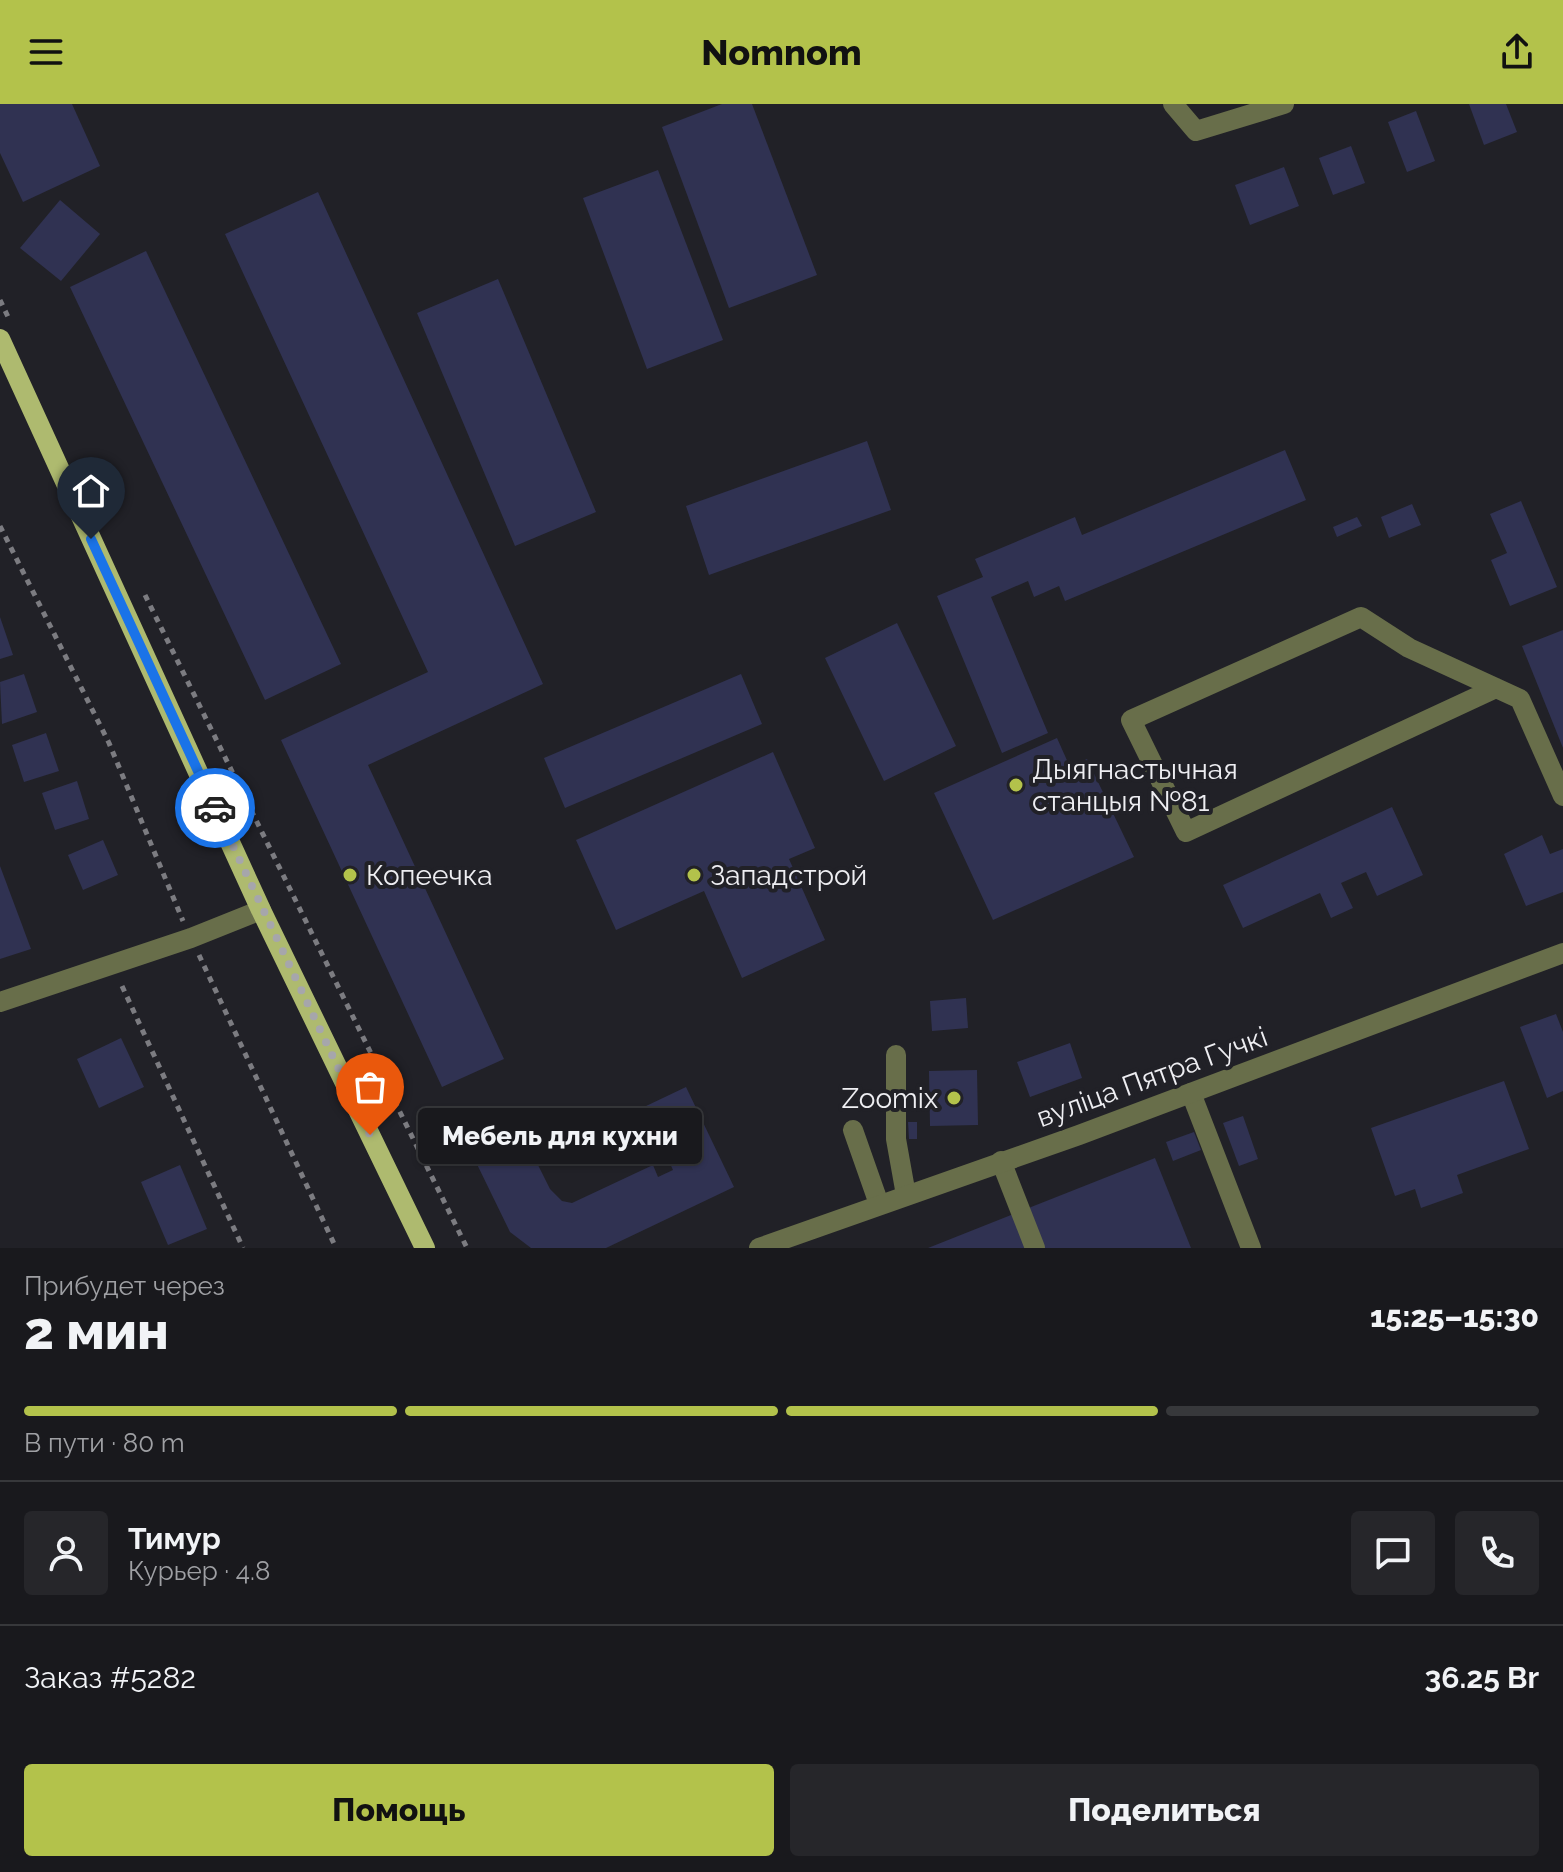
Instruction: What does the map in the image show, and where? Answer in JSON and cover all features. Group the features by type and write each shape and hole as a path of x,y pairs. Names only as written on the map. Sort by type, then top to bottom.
{"main road":[{"path":"7,334 261,910 425,1248"}],"street":[{"path":"1173,104 1196,131 1284,104"},
{"path":"1496,688 1186,832 1131,720 1361,617 1409,648 1520,699 1563,796"},
{"path":"0,1002 191,938 261,910"},
{"name":"вуліца Пятра Гучкі","path":"759,1248 1191,1093 1563,953"},
{"path":"896,1055 896,1139 906,1195"},
{"path":"1191,1093 1251,1248"},
{"path":"853,1130 879,1204"},
{"path":"1001,1161 1035,1248"}],"path":[{"path":"0,300 7,334"},
{"path":"0,526 109,743 191,938 336,1248"},
{"path":"139,583 467,1248"},
{"path":"122,986 243,1248"}],"building":[{"path":"0,104 72,104 100,166 23,202 0,153"},
{"path":"722,104 752,104 817,275 729,308 662,127"},
{"path":"1469,104 1506,104 1517,132 1484,145"},
{"path":"1416,111 1435,161 1407,172 1388,122"},
{"path":"1351,146 1365,183 1333,195 1319,158"},
{"path":"1284,167 1299,206 1250,225 1235,185"},
{"path":"658,170 723,340 647,369 583,198"},
{"path":"318,192 543,684 368,765 504,1059 442,1087 281,740 428,672 225,234"},
{"path":"60,200 100,234 61,281 20,248"},
{"path":"146,251 341,664 265,700 70,287"},
{"path":"498,279 596,512 515,546 417,313"},
{"path":"867,441 891,510 709,575 686,506"},
{"path":"1285,450 1306,500 1065,601 1059,586 1034,597 1028,581 991,597 1048,733 1002,753 937,596 983,577 975,559 1075,517 1082,535"},
{"path":"1521,501 1557,587 1510,606 1491,560 1507,553 1490,514"},
{"path":"1412,504 1421,525 1389,538 1381,517"},
{"path":"1357,517 1362,526 1337,537 1333,527"},
{"path":"0,617 13,655 0,659"},
{"path":"897,623 956,746 884,781 825,658"},
{"path":"1563,630 1563,748 1522,646"},
{"path":"24,674 37,712 2,724 0,682"},
{"path":"741,674 762,724 565,808 544,758"},
{"path":"46,733 59,771 24,782 12,745"},
{"path":"1057,738 1070,767 1087,759 1134,857 993,920 934,793"},
{"name":"Западстрой","path":"773,752 815,848 789,859 825,940 742,978 704,891 616,930 576,840"},
{"path":"77,781 89,819 55,830 42,793"},
{"path":"1392,807 1423,875 1377,896 1366,872 1341,883 1353,908 1331,918 1320,893 1243,928 1223,885"},
{"path":"1542,835 1550,854 1563,849 1563,892 1526,906 1504,854"},
{"path":"103,840 118,875 83,890 68,855"},
{"path":"0,866 31,949 0,959"},
{"path":"966,998 968,1028 932,1031 930,1001"},
{"path":"1556,1014 1563,1032 1563,1091 1547,1098 1520,1027"},
{"path":"121,1038 144,1087 99,1108 77,1059"},
{"path":"1070,1043 1082,1078 1030,1097 1017,1062"},
{"name":"Zoomix","path":"977,1070 978,1125 930,1126 929,1071"},
{"path":"1504,1081 1529,1149 1457,1175 1463,1193 1421,1208 1415,1189 1395,1196 1371,1128"},
{"path":"686,1087 734,1187 606,1248 531,1248 510,1232 472,1154 521,1131 550,1189 562,1201 572,1203 653,1165 658,1177 673,1170 644,1107"},
{"path":"1243,1116 1258,1159 1239,1166 1223,1123"},
{"path":"908,1122 917,1122 917,1139 909,1139"},
{"path":"1194,1132 1201,1150 1173,1161 1166,1142"},
{"path":"1155,1158 1191,1248 928,1248"},
{"path":"180,1165 207,1229 168,1245 141,1182"}],"way so far":[{"path":"215,808 370,1135"}],"place":[{"name":"Дыягнастычная станцыя №81","path":"1016,785"},
{"name":"Копеечка","path":"350,875"},
{"name":"Западстрой","path":"694,875"},
{"name":"Zoomix","path":"954,1098"},
{"name":"Мебель для кухни","path":"370,1135"}],"route":[{"path":"91,539 215,808"}]}
